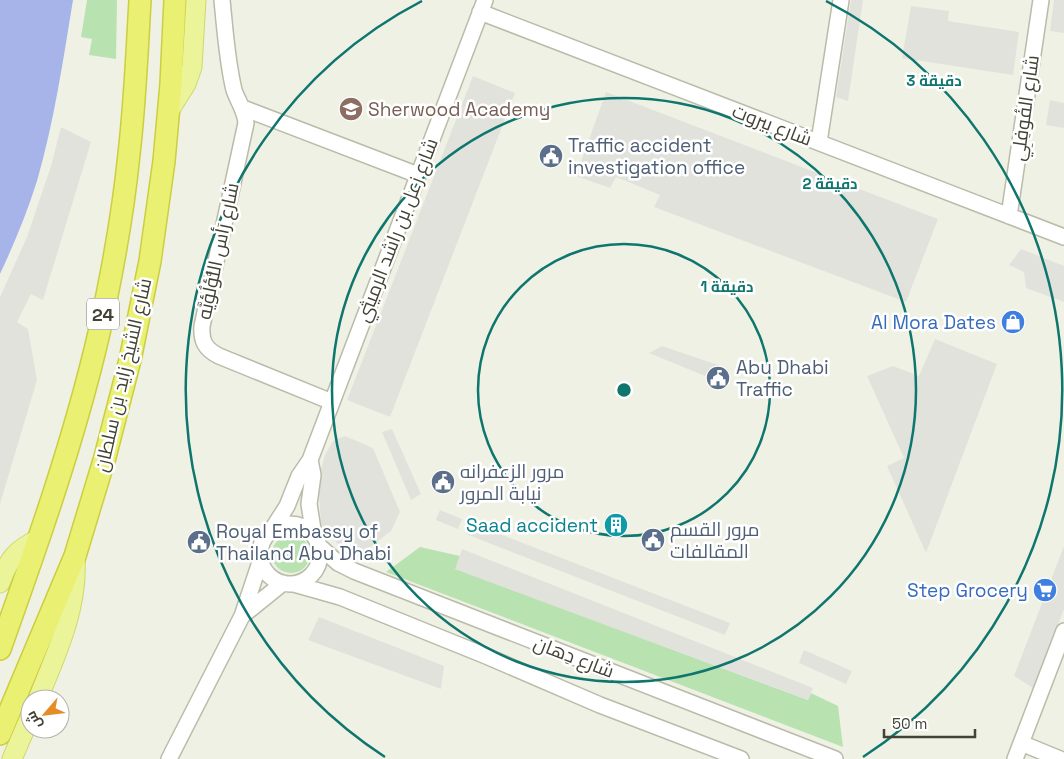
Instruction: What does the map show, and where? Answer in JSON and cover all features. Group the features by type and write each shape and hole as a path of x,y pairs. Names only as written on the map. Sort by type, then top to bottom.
{"highway":[{"name":"شارع الشيخ زايد بن سلطان","path":"0,650 57,487 86,384 109,282 129,156 136,82 140,0"},
{"name":"شارع الشيخ زايد بن سلطان","path":"0,734 75,556 116,417 139,319 158,211 169,111 175,0"}],"main road":[{"path":"169,111 186,84 192,67 196,0"},
{"path":"0,583 12,556 20,549 39,540"},
{"path":"42,689 70,616 75,586 75,556"},
{"path":"12,759 21,739"}],"street":[{"name":"شارع رَأس اللُّؤلُؤيَّه","path":"222,0 232,81 237,100 243,108 246,123 201,336 210,352 332,402"},
{"path":"819,142 841,0"},
{"name":"شارع الفُوفِلِي","path":"1009,216 1040,0"},
{"name":"شارع بيروت","path":"483,6 819,142 1064,237"},
{"name":"شارع زعل بن راشد الرميثي","path":"271,531 287,506 299,476 310,460 483,6"},
{"path":"243,108 418,175"},
{"name":"شارع زعل بن راشد الرميثي","path":"310,460 312,475 309,504 316,541"},
{"path":"168,759 242,616 261,560 262,544 271,531 279,526 289,524 307,529 316,541 320,556 318,566 304,581 288,583 242,616"},
{"name":"شارع دِهان","path":"316,541 338,563 354,571 835,759"},
{"path":"261,560 268,574 288,583"},
{"name":"شارع دِهان","path":"288,583 340,596 600,705 741,759"},
{"path":"1015,759 1064,631"},
{"path":"1021,743 1060,759"}],"green space":[{"path":"87,0 117,0 116,59 89,55 92,39 81,37"},
{"path":"291,535 304,541 310,554 304,567 291,573 278,567 272,554 278,541"},
{"path":"420,547 460,556 456,569 808,700 811,693 838,706 843,747 386,572"}],"shaded area":[{"path":"851,0 863,0 848,101 836,97"},
{"path":"1054,0 1064,0 1064,33 1050,31"},
{"path":"911,6 949,11 948,21 1019,32 1013,75 902,58"},
{"path":"473,76 515,93 390,417 347,400"},
{"path":"606,92 938,219 906,302 654,207 660,195 616,177 610,188 576,176"},
{"path":"1050,100 1064,103 1064,128 1046,125"},
{"path":"61,127 91,142 43,300 31,294 17,322 28,329 37,380 0,504 0,297 27,237 51,166"},
{"path":"1021,249 1064,266 1064,302 1026,288 1024,272 1009,265"},
{"path":"935,339 997,364 926,553 887,466 904,458 867,376 893,366 919,376"},
{"path":"662,346 724,367 705,376 649,353"},
{"path":"392,429 421,494 411,500 382,432"},
{"path":"345,436 373,448 400,512 391,531 362,553 341,548 321,524 318,479 325,455 333,441"},
{"path":"440,510 462,519 458,529 436,520"},
{"path":"471,523 730,623 725,635 466,534"},
{"path":"1064,546 1064,609 1033,688 1014,676"},
{"path":"462,549 813,688 808,700 455,569"},
{"path":"319,617 444,666 441,689 308,640"},
{"path":"804,650 852,671 846,684 799,663"}],"water":[{"path":"0,0 73,0 58,91 43,159 25,217 0,274"}],"place":[{"name":"Sherwood Academy","path":"351,109"},
{"name":"Traffic accident investigation office","path":"551,156"},
{"name":"Al Mora Dates","path":"1013,322"},
{"name":"Abu Dhabi Traffic","path":"718,378"},
{"name":"مرور الزعفرانه نيابة المرور","path":"443,482"},
{"name":"Saad accident","path":"616,525"},
{"name":"مرور القسم المقالفات","path":"653,540"},
{"name":"Royal Embassy of Thailand Abu Dhabi","path":"199,542"},
{"name":"Step Grocery","path":"1045,590"}]}
